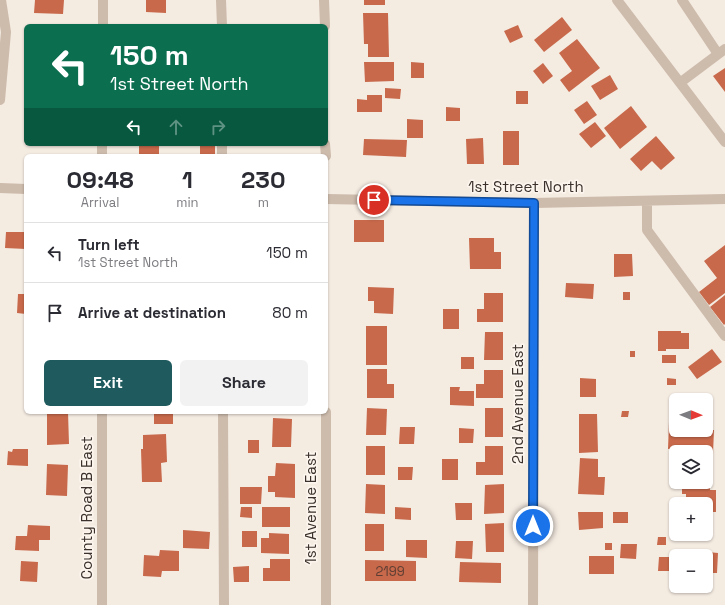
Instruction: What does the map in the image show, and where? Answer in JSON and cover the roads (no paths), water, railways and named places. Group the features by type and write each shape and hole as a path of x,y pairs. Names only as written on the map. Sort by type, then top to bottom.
{"street":[{"path":"0,100 6,32 1,0"},
{"path":"103,0 103,24"},
{"path":"221,0 222,24"},
{"path":"324,0 325,24"},
{"path":"617,0 681,82 725,142"},
{"path":"681,82 721,52 682,0"},
{"path":"0,188 24,189"},
{"name":"1st Street North","path":"328,199 534,203 725,199"},
{"path":"647,201 647,230 725,336"},
{"name":"2nd Avenue East","path":"533,605 534,203"},
{"name":"County Road B East","path":"102,414 102,605"},
{"path":"223,414 224,605"},
{"name":"1st Avenue East","path":"326,414 326,605"}]}
